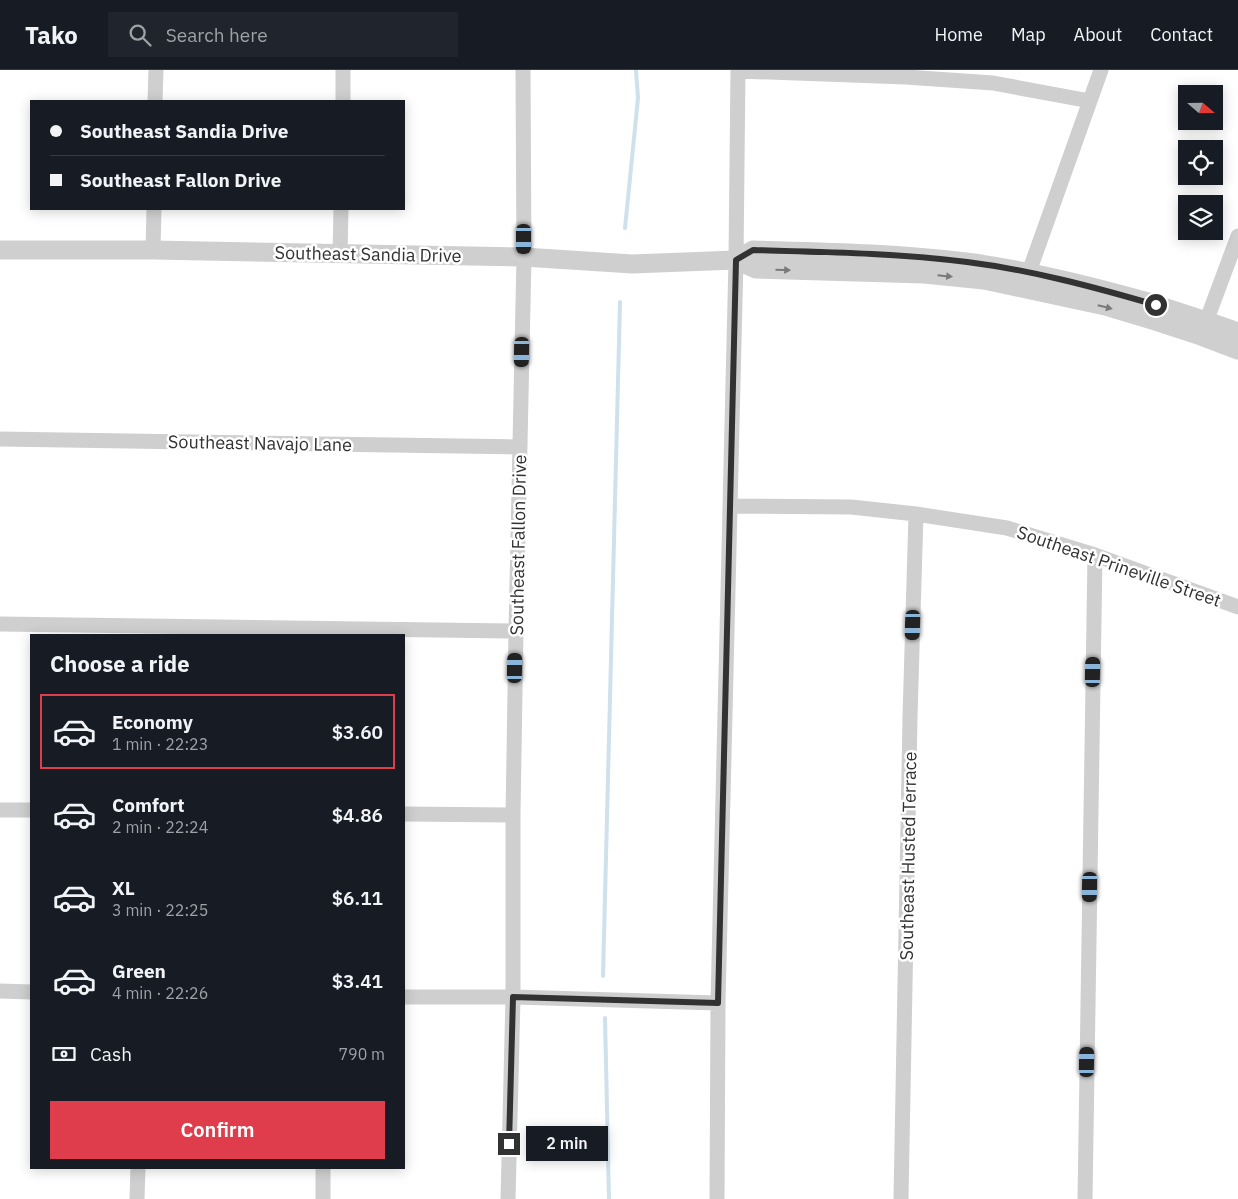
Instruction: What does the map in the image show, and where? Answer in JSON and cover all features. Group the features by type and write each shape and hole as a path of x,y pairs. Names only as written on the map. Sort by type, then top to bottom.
{"street":[{"path":"155,100 156,70"},
{"path":"343,100 344,70"},
{"name":"Southeast Fallon Drive","path":"508,1199 513,997 516,631 524,258 523,70"},
{"path":"1027,280 1101,70"},
{"path":"717,1199 718,1003 731,506 738,71 908,74 992,83 1090,101"},
{"path":"153,250 154,210"},
{"path":"340,254 341,210"},
{"path":"1204,328 1238,236"},
{"name":"Southeast Sandia Drive","path":"0,250 153,250 524,258 632,264 736,260 756,269 924,274 984,280 1027,280 1105,306 1204,328 1238,332"},
{"name":"Southeast Sandia Drive","path":"1204,328 1238,350"},
{"name":"Southeast Navajo Lane","path":"0,439 520,447"},
{"name":"Southeast Prineville Street","path":"731,506 851,507 916,514 1007,528 1095,555 1238,607"},
{"name":"Southeast Husted Terrace","path":"901,1199 910,718 916,514"},
{"path":"1085,1199 1095,555"},
{"path":"0,624 516,631"},
{"path":"0,810 30,810"},
{"path":"405,814 513,815"},
{"path":"0,991 30,992"},
{"path":"405,997 513,997 718,1003"},
{"path":"137,1199 138,1169"},
{"path":"323,1169 323,1199"}],"waterway":[{"path":"625,228 638,98 636,70"},
{"path":"603,976 620,302"},
{"path":"605,1018 609,1199"}],"route":[{"path":"509,1144 513,997 718,1003 736,260 753,250 906,256 967,262 1029,272 1106,290 1156,305"}]}
